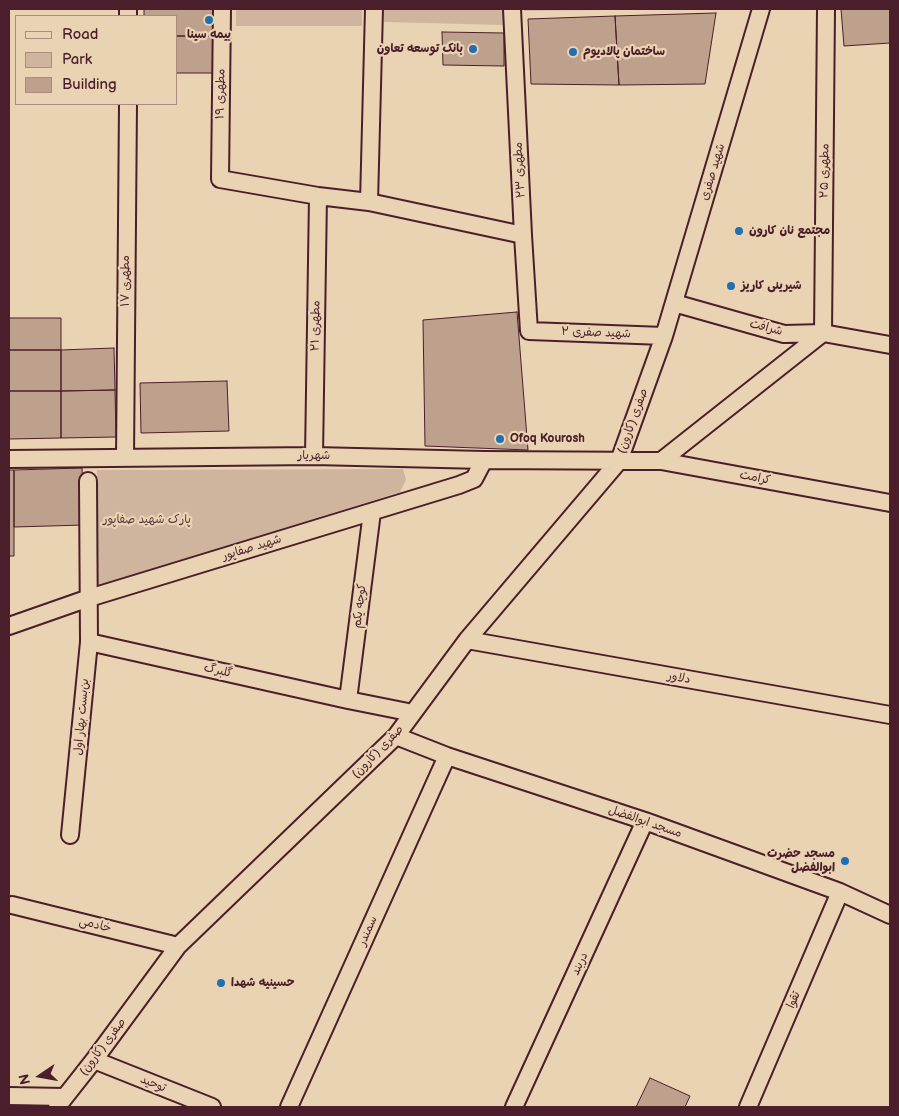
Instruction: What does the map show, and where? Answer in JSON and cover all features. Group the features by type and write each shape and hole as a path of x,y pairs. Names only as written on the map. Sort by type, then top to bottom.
{"street":[{"name":"مطهری ۱۹","path":"222,9 220,179 318,196"},
{"path":"369,202 374,9"},
{"name":"مطهری ۲۳","path":"512,9 529,331"},
{"name":"شهید صفری","path":"664,336 761,9"},
{"name":"مطهری ۲۵","path":"823,333 826,9"},
{"name":"مطهری ۱۷","path":"125,458 128,105"},
{"path":"318,196 369,202 523,235"},
{"name":"مطهری ۲۱","path":"314,456 318,196"},
{"name":"شرافت","path":"674,303 784,334 823,333 890,345"},
{"name":"شهید صفری ۲","path":"529,331 664,336"},
{"path":"661,461 823,333"},
{"name":"صفری (کارون)","path":"61,1102 178,946 396,736 467,640 618,460 664,336"},
{"name":"شهریار","path":"9,459 314,456 484,460 618,460"},
{"name":"شهید صفاپور","path":"9,626 89,598 474,479 484,460"},
{"name":"کرامت","path":"618,460 661,461 890,504"},
{"name":"بن‌بست بهار اول","path":"70,836 89,642 88,481"},
{"name":"کوچه یکم","path":"348,700 372,512"},
{"name":"دلاور","path":"467,640 890,715"},
{"name":"گلبرگ","path":"89,642 413,713"},
{"name":"مسجد ابوالفضل","path":"396,736 447,756 645,822 840,892 890,915"},
{"name":"سمندر","path":"289,1107 447,756"},
{"name":"دربند","path":"514,1107 645,822"},
{"name":"تقوا","path":"748,1107 840,892"},
{"name":"خادمی","path":"12,905 178,946"},
{"name":"توحید","path":"94,1060 212,1107"},
{"path":"9,1096 61,1102"}],"green space":[{"path":"236,9 362,9 362,26 236,26"},
{"path":"384,9 503,9 503,25 384,22"},
{"path":"524,9 691,9 524,11"},
{"name":"پارک شهید صفاپور","path":"403,469 406,480 400,492 95,587 97,470"}],"building":[{"path":"144,9 215,9 214,36 178,36 178,15 144,15"},
{"path":"841,9 890,9 890,43 844,46"},
{"path":"716,13 705,84 619,85 615,16"},
{"name":"ساختمان پالادیوم","path":"615,16 619,85 531,84 528,19"},
{"name":"بانک توسعه تعاون","path":"442,32 504,33 504,66 443,65"},
{"path":"178,36 214,36 214,73 178,73"},
{"path":"517,312 528,450 425,446 423,320"},
{"path":"9,318 61,318 61,350 9,350"},
{"path":"114,348 115,390 61,391 61,350"},
{"path":"9,350 61,350 61,391 9,391"},
{"path":"227,381 229,431 141,433 140,383"},
{"path":"115,390 116,437 61,438 61,391"},
{"path":"9,391 61,391 61,438 9,439"},
{"path":"82,468 84,525 14,527 14,470"},
{"path":"9,470 14,470 14,556 9,556"},
{"path":"650,1078 690,1096 685,1107 636,1107"}],"place":[{"name":"بیمه سینا","path":"209,20"},
{"name":"بانک توسعه تعاون","path":"473,49"},
{"name":"ساختمان پالادیوم","path":"573,52"},
{"name":"مجتمع نان کارون","path":"739,231"},
{"name":"شیرینی کاریز","path":"731,286"},
{"name":"Ofoq Kourosh","path":"500,439"},
{"name":"مسجد حضرت ابوالفضل","path":"845,861"},
{"name":"حسینیه شهدا","path":"221,983"}]}
